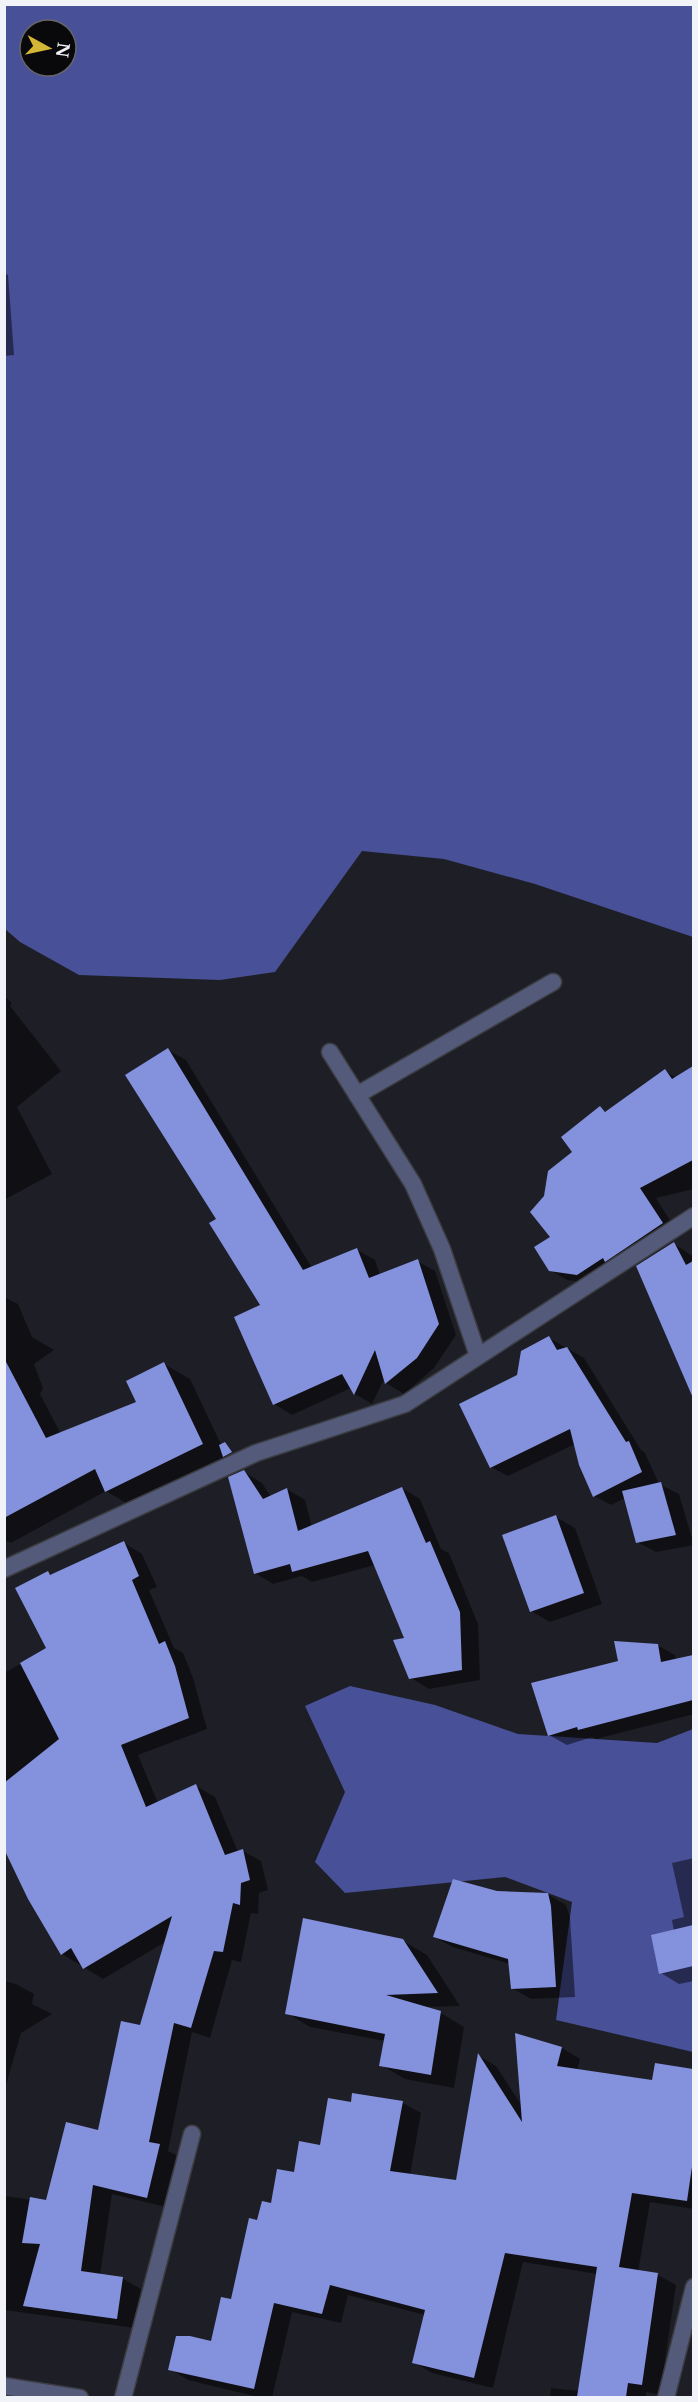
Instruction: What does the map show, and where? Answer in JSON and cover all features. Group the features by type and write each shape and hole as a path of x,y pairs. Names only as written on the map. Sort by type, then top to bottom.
{"street":[{"path":"357,1095 553,982"},
{"path":"330,1052 413,1184 441,1249 478,1356"},
{"path":"4,1569 256,1453 405,1404 693,1216"},
{"path":"123,2397 192,2134"},
{"path":"666,2397 693,2287"},
{"path":"4,2386 80,2397"}],"shaded area":[{"path":"5,4 693,5 693,937 535,884 444,859 362,851 275,972 220,980 79,975 20,942 5,929"},
{"path":"350,1686 435,1705 518,1734 657,1743 693,1729 693,2052 556,2020 572,1902 505,1877 345,1893 315,1862 345,1792 305,1706"}],"building":[{"path":"168,1048 303,1270 357,1248 369,1278 418,1259 439,1324 417,1358 385,1384 375,1350 354,1395 342,1374 273,1405 234,1317 260,1305 209,1223 216,1219 125,1075"},
{"path":"693,1066 693,1160 640,1188 663,1223 605,1262 603,1258 577,1275 549,1271 534,1247 550,1237 530,1212 544,1196 548,1171 572,1152 561,1137 600,1106 605,1112 665,1069 672,1079"},
{"path":"674,1242 686,1265 693,1261 693,1398 636,1266"},
{"path":"549,1336 557,1350 567,1347 626,1442 629,1441 642,1472 593,1497 579,1465 570,1429 490,1468 459,1404 517,1375 521,1351"},
{"path":"4,1358 46,1438 136,1402 126,1381 164,1362 203,1444 105,1492 95,1469 4,1518"},
{"path":"225,1442 232,1452 223,1457 219,1445"},
{"path":"244,1470 263,1499 287,1488 298,1531 402,1487 426,1543 430,1541 460,1612 462,1670 409,1679 393,1640 404,1638 368,1551 292,1572 290,1564 254,1574 228,1477"},
{"path":"661,1482 676,1535 636,1543 622,1491"},
{"path":"556,1515 584,1593 530,1612 502,1535"},
{"path":"124,1541 139,1576 132,1580 159,1644 165,1641 175,1666 189,1718 121,1745 146,1807 196,1784 225,1855 243,1849 250,1880 241,1883 240,1905 233,1903 223,1952 214,1951 191,2028 174,2023 149,2142 160,2144 147,2198 93,2185 81,2271 123,2277 117,2319 23,2306 40,2244 22,2243 30,2197 46,2200 66,2122 98,2130 121,2021 140,2025 172,1916 83,1969 71,1948 61,1955 28,1899 4,1849 4,1783 59,1739 20,1663 46,1648 15,1588 48,1571 50,1575"},
{"path":"614,1641 658,1644 661,1662 693,1655 693,1700 548,1736 531,1683 618,1661"},
{"path":"453,1879 497,1891 548,1893 551,1906 556,1987 511,1989 508,1959 433,1937"},
{"path":"303,1918 403,1939 438,1993 386,1995 441,2011 431,2075 379,2066 385,2034 285,2014"},
{"path":"693,1925 693,1966 659,1974 651,1935"},
{"path":"515,2033 562,2047 557,2066 652,2080 655,2063 693,2069 693,2160 687,2201 632,2193 619,2267 658,2273 642,2385 628,2383 626,2397 577,2397 597,2267 505,2253 474,2378 412,2363 425,2310 330,2285 322,2314 274,2303 254,2389 168,2370 176,2336 190,2336 211,2341 221,2297 231,2299 249,2218 257,2220 262,2201 271,2203 277,2169 294,2172 299,2141 320,2145 328,2098 351,2102 352,2093 403,2101 390,2171 456,2180 478,2053 522,2122"}]}
